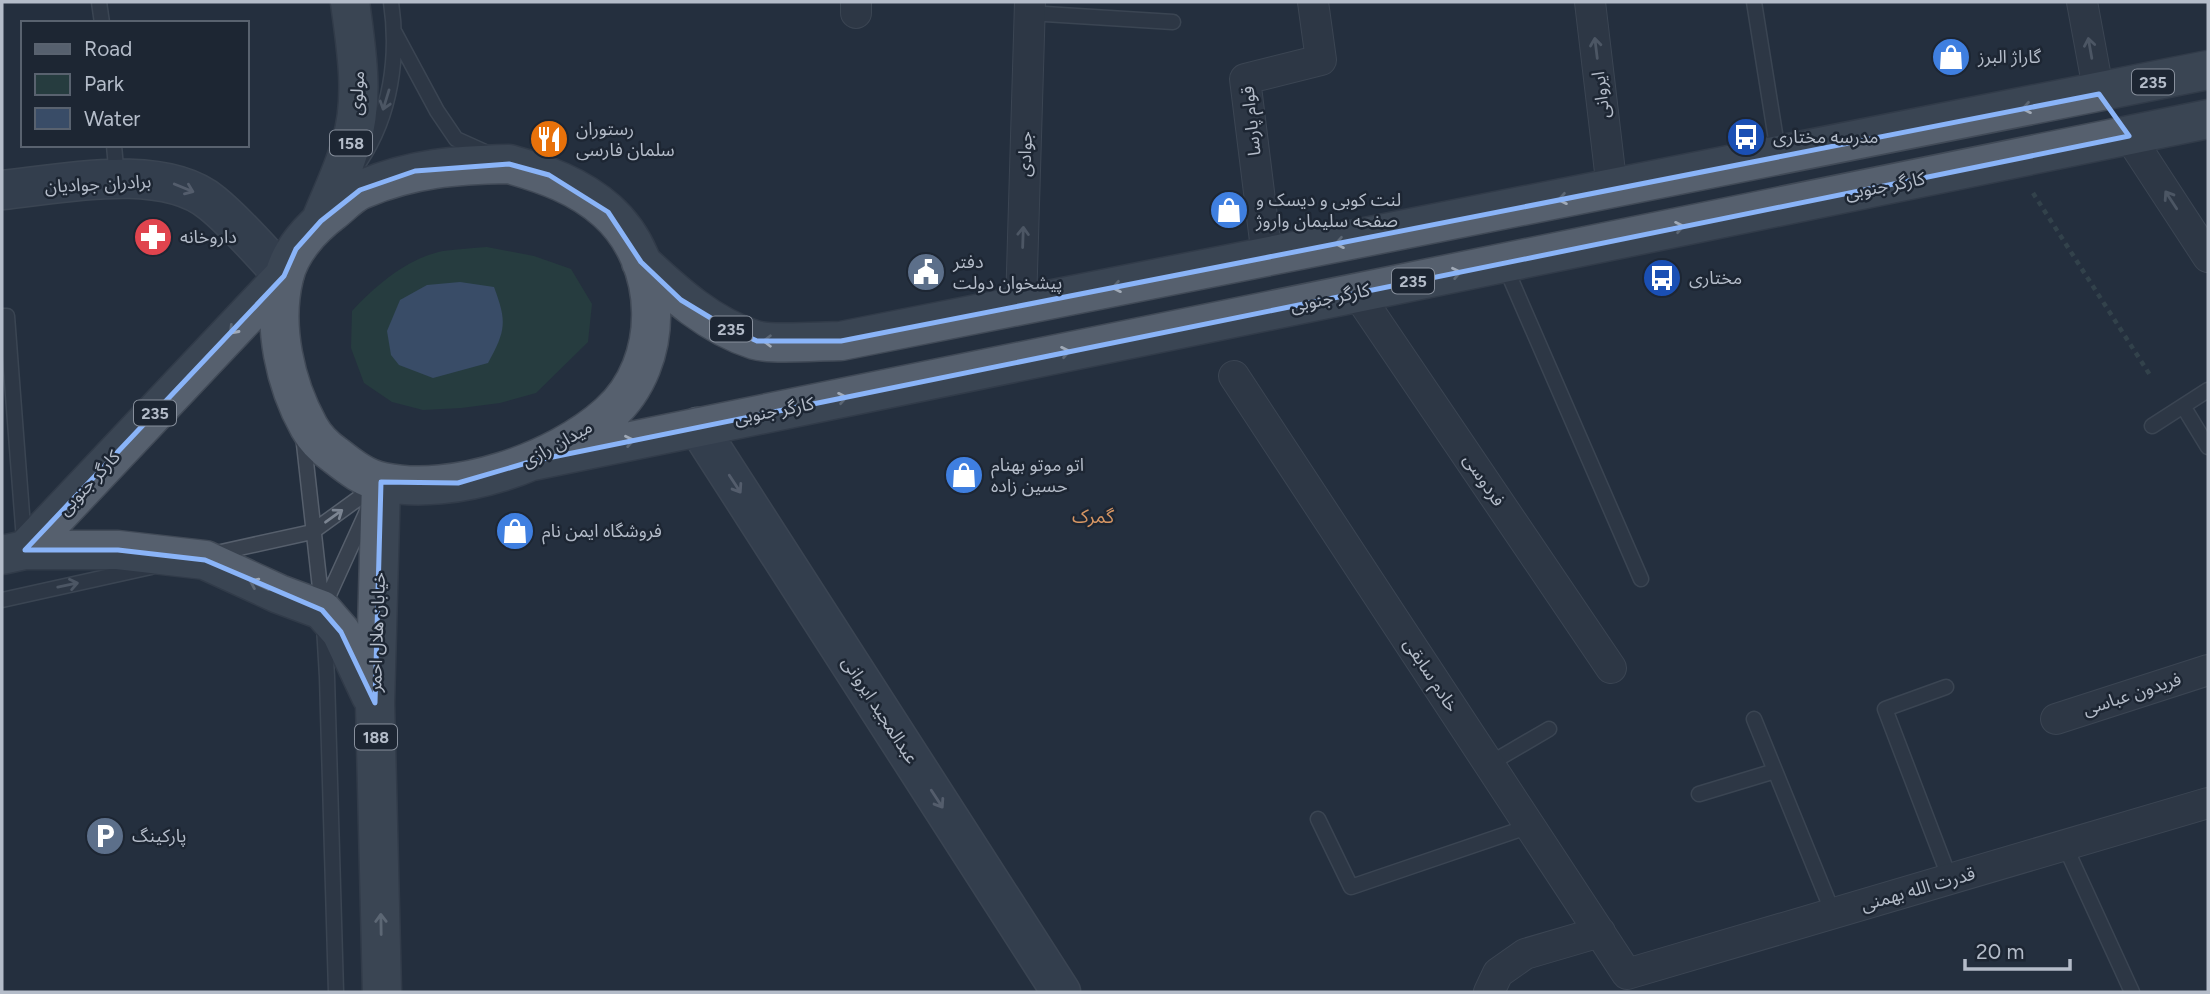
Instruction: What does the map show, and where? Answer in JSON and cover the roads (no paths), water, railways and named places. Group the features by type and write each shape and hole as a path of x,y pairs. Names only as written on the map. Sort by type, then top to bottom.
{"main road":[{"name":"مولوی","path":"321,220 351,144 358,112 358,60 350,2"},
{"name":"235","path":"641,262 681,300 724,326 757,341 841,341 2099,94 2208,70"},
{"path":"2099,94 2129,136"},
{"name":"کارگر جنوبی","path":"533,461 2208,119"},
{"name":"برادران جوادیان","path":"2,190 116,162 158,180 185,187 211,202 284,276"},
{"name":"میدان رازی","path":"509,164 549,175 585,195 608,212 628,237 650,287 652,315 643,362 628,391 610,414 533,461 493,475 458,482 416,486 381,482 351,468 327,449 310,429 288,373 281,341 280,309 284,276 296,249 321,220 360,190 415,171 461,165 509,164"},
{"name":"کارگر جنوبی","path":"13,552 284,276"},
{"name":"عبدالمجید ایروانی","path":"698,427 1061,992"},
{"name":"خیابان هلال احمر","path":"381,482 375,704 382,992"},
{"path":"13,552 118,550 205,560 279,594 323,610 341,632 375,704"}],"street":[{"name":"قوام پارسا","path":"1267,257 1245,79 1321,60 1313,2"},
{"name":"ایروانی","path":"1590,2 1612,189"},
{"path":"2082,2 2099,94"},
{"name":"جوادی","path":"1021,305 1030,7"},
{"path":"2129,136 2208,257"},
{"name":"فردوسی","path":"1357,293 1611,668"},
{"name":"خادم سابقی","path":"1234,376 1627,974"},
{"name":"فریدون عباسی","path":"2056,719 2208,670"},
{"name":"قدرت الله بهمنی","path":"1627,974 2208,803"},
{"path":"1489,992 1498,973 1525,954 1600,932"}],"lane":[{"path":"99,2 102,21"},
{"path":"321,220 374,141 391,84 395,33 391,2"},
{"path":"1754,2 1779,156"},
{"path":"1030,7 1173,22"},
{"path":"395,33 437,111 456,139 509,164"},
{"path":"1504,263 1641,579"},
{"path":"2,316 6,316 13,552"},
{"path":"2152,426 2208,390"},
{"path":"299,404 323,610 337,992"},
{"path":"2183,406 2208,447"},
{"path":"2,600 312,532 381,482"},
{"path":"323,610 381,482"},
{"path":"1946,687 1885,709 1950,879"},
{"path":"1754,719 1833,913"},
{"path":"1489,764 1549,729"},
{"path":"1699,794 1775,771"},
{"path":"1318,820 1350,887 1530,826"},
{"path":"2065,846 2132,992"}],"water":[{"path":"460,282 494,287 503,326 488,363 433,378 399,365 391,355 387,331 400,300 427,285"}],"place":[{"name":"گاراژ البرز","path":"1951,57"},
{"name":"مدرسه مختاری","path":"1746,137"},
{"name":"رستوران سلمان فارسی","path":"549,139"},
{"name":"لنت کوبی و دیسک و صفحه سلیمان واروژ","path":"1229,210"},
{"name":"داروخانه","path":"153,237"},
{"name":"دفتر پیشخوان دولت","path":"926,272"},
{"name":"مختاری","path":"1662,278"},
{"name":"اتو موتو بهنام حسین زاده","path":"964,475"},
{"name":"فروشگاه ایمن نام","path":"515,531"},
{"name":"پارکینگ","path":"105,836"}],"district":[{"name":"گمرک","path":"1093,516"}]}
